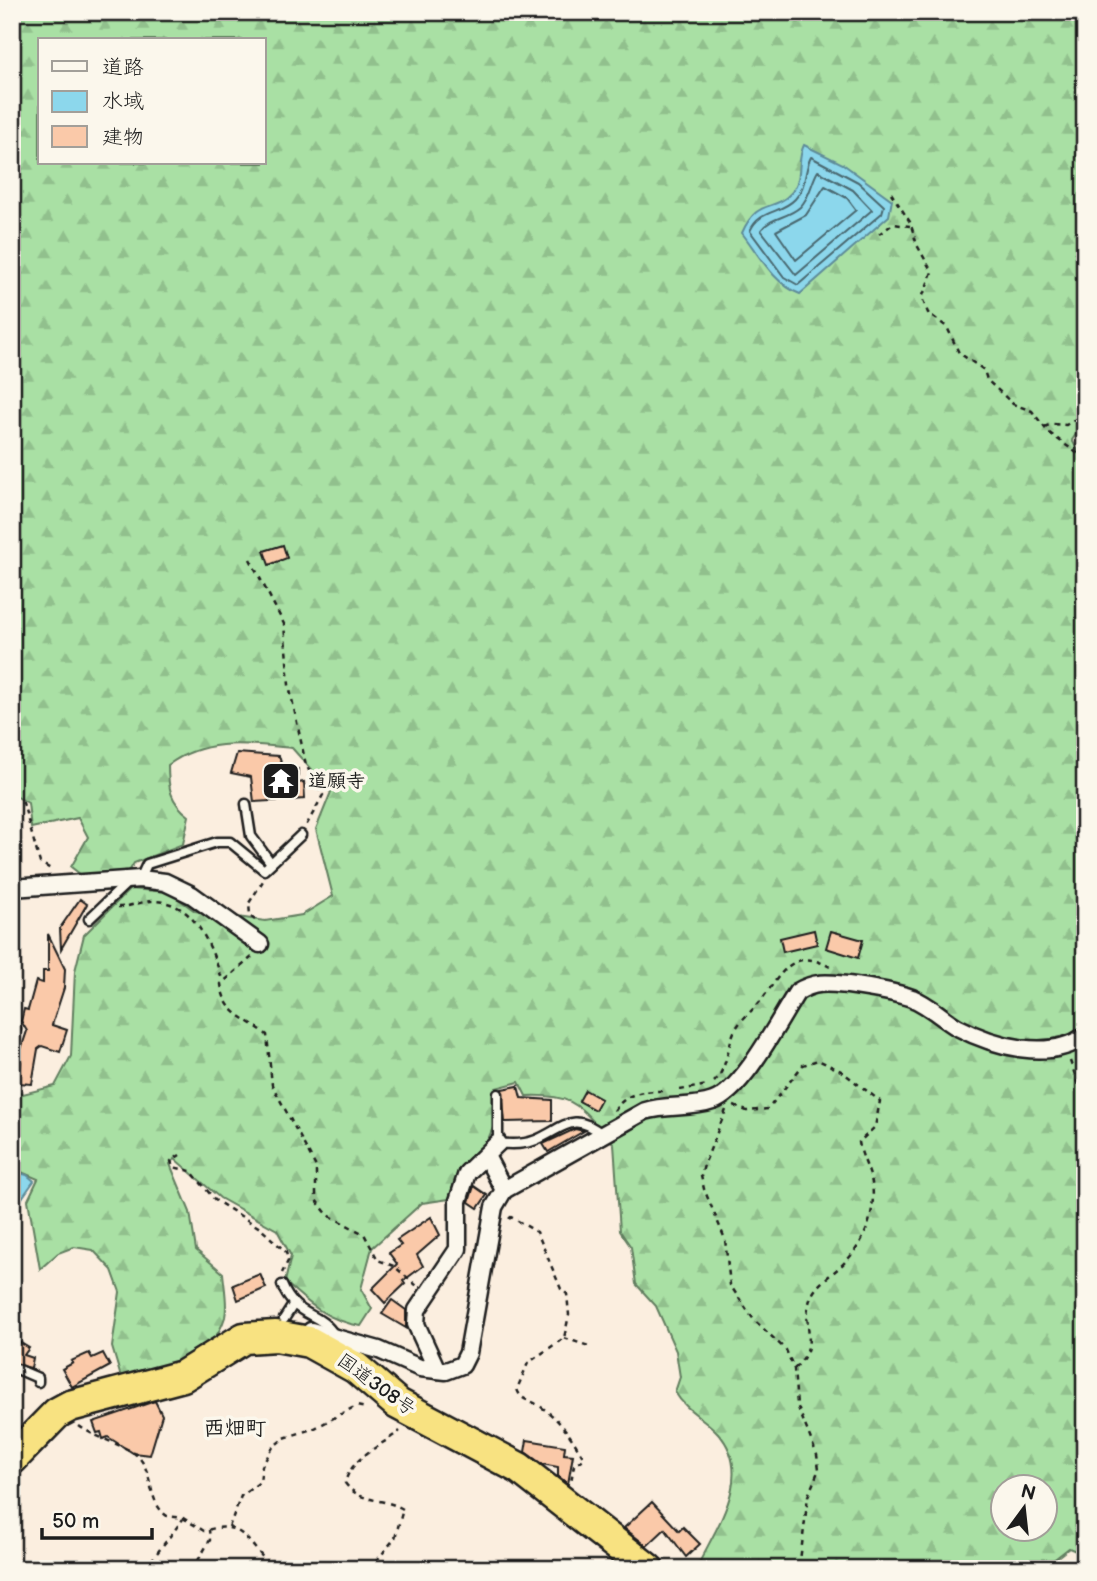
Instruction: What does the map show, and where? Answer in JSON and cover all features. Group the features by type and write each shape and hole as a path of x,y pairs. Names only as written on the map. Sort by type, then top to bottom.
{"highway":[{"name":"国道308号","path":"12,1459 44,1422 70,1406 183,1376 187,1378 244,1338 288,1328 341,1358 398,1404 519,1468 576,1515 649,1569"}],"street":[{"path":"12,888 135,879 165,882 192,895 260,944"},
{"path":"288,1328 298,1325 379,1350 420,1368 446,1371 462,1365 468,1353 494,1207 504,1190 606,1132 659,1106 699,1105 724,1097 743,1078 797,992 809,985 826,982 857,986 913,999 955,1026 979,1036 1036,1050 1066,1048 1085,1036"},
{"path":"437,1370 416,1324 417,1310 431,1285 458,1249 458,1201 463,1184 475,1162 486,1156 498,1143"},
{"path":"486,1156 504,1190"}],"lane":[{"path":"246,804 251,836 271,863"},
{"path":"89,919 135,879 147,864 217,842 230,842 264,870 300,835"},
{"path":"498,1094 498,1143 526,1143 554,1128 574,1122 606,1132"},
{"path":"282,1285 293,1305 330,1328 337,1338"},
{"path":"288,1328 293,1305"},
{"path":"12,1371 17,1369 37,1378 38,1382"}],"path":[{"path":"891,193 932,272 922,298 928,313 947,327 959,353 984,370 987,380 1013,404 1032,411 1044,427 1085,459"},
{"path":"879,234 893,224 911,227"},
{"path":"1044,427 1052,424 1066,425 1074,420 1085,422"},
{"path":"250,559 284,624 289,685 306,765 323,795 300,835"},
{"path":"12,798 23,803 40,863 43,867 57,871"},
{"path":"223,981 256,953 260,944 263,933 250,916 249,903 258,892 264,870"},
{"path":"99,910 154,901 181,909 194,919 204,934 223,981 222,993 236,1016 267,1035 272,1085 316,1167 316,1200 328,1215 364,1234 378,1260 394,1266 420,1287 431,1285"},
{"path":"606,1132 609,1119 625,1097 649,1091 710,1085 717,1079 724,1068 735,1031 761,1001 777,975 787,966 798,961 827,965 852,978 857,986"},
{"path":"1066,1048 1085,1103"},
{"path":"724,1097 736,1109 768,1109 803,1065 818,1060 841,1071 880,1101 875,1127 859,1142 872,1183 866,1233 857,1250 812,1294 807,1311 810,1344 806,1358 794,1369"},
{"path":"724,1097 725,1116 701,1176 704,1189 725,1239 730,1285 754,1320 786,1350 794,1369 797,1405 817,1455 818,1469 808,1496 800,1560 791,1569"},
{"path":"180,1155 171,1161 173,1167 191,1171 215,1200 260,1228 286,1252 288,1257 280,1277 282,1285"},
{"path":"505,1221 511,1217 537,1232 561,1289 567,1294 569,1315 564,1338 528,1363 517,1389 524,1400 555,1416 584,1459 574,1465 570,1483 579,1495 576,1515"},
{"path":"564,1338 592,1347"},
{"path":"229,1527 237,1502 260,1482 262,1466 273,1447 284,1437 316,1428 356,1406 376,1409"},
{"path":"370,1569 395,1538 403,1509 359,1496 349,1490 345,1483 346,1478 355,1463 404,1428 429,1421"},
{"path":"44,1422 72,1422 95,1438 133,1452 152,1479 150,1490 160,1511 167,1516 183,1518 204,1531 218,1525 229,1527 261,1551 267,1563 278,1569"},
{"path":"145,1569 176,1531 183,1518"},
{"path":"193,1569 210,1540 209,1530"},
{"path":"708,1569 717,1566 728,1569"}],"green space":[{"path":"12,12 1085,12 1085,422 1072,440 1085,463 1085,1555 1069,1548 1042,1569 703,1569 699,1563 730,1498 733,1465 728,1448 718,1433 684,1404 675,1392 680,1377 676,1351 656,1306 636,1284 631,1247 620,1231 614,1144 577,1106 557,1098 526,1096 519,1082 496,1088 494,1125 485,1147 464,1164 449,1199 422,1203 372,1248 361,1289 372,1309 361,1326 329,1316 285,1282 291,1256 277,1230 220,1198 175,1159 170,1164 190,1212 196,1250 223,1273 225,1317 218,1333 197,1355 169,1369 123,1384 112,1347 120,1292 112,1270 93,1250 74,1247 58,1253 40,1269 28,1200 38,1179 12,1168 12,1087 23,1094 55,1086 71,1056 75,971 84,935 130,889 169,892 195,911 265,921 302,915 333,896 316,829 331,792 292,748 243,744 212,746 182,756 168,765 171,794 189,816 183,844 134,863 127,875 85,878 71,867 88,837 78,818 31,828 28,803 12,794"}],"water":[{"path":"804,145 843,164 892,200 889,216 800,294 775,276 742,233 754,214 778,203 791,193 799,175"},
{"path":"12,1171 27,1175 34,1181 12,1212"}],"building":[{"path":"283,545 287,558 269,565 264,551"},
{"path":"237,753 279,756 283,769 298,769 298,783 304,782 305,799 254,802 251,777 231,773"},
{"path":"80,899 87,904 61,949 60,928"},
{"path":"814,930 817,944 783,952 780,938"},
{"path":"831,931 863,940 858,958 826,948"},
{"path":"48,934 65,969 64,988 52,1025 67,1030 60,1052 42,1046 38,1049 32,1084 18,1083 21,1062 17,1061 27,1031 21,1021 24,1009 28,1010 36,981 43,983 43,971 48,971"},
{"path":"518,1086 521,1098 552,1100 552,1121 505,1122 502,1089"},
{"path":"585,1090 601,1099 595,1110 579,1101"},
{"path":"575,1129 584,1131 548,1152 543,1144"},
{"path":"474,1186 487,1195 478,1208 469,1202"},
{"path":"431,1217 440,1235 417,1255 423,1266 403,1281 405,1284 385,1303 372,1289 397,1264 389,1253 401,1245 397,1240"},
{"path":"260,1274 266,1288 238,1300 233,1285"},
{"path":"392,1300 406,1310 406,1328 382,1314"},
{"path":"16,1340 29,1348 24,1355 33,1358 31,1368 12,1364 12,1347"},
{"path":"89,1353 92,1358 103,1353 110,1366 72,1387 62,1369 73,1363 71,1361"},
{"path":"155,1401 162,1415 150,1455 133,1453 108,1437 103,1439 101,1432 97,1433 93,1422"},
{"path":"527,1440 565,1446 564,1454 573,1455 568,1484 558,1476 558,1467 542,1464 525,1452"},
{"path":"652,1502 679,1531 683,1527 700,1544 686,1557 665,1529 647,1546 624,1528"}],"place":[{"name":"道願寺","path":"281,781"}],"district":[{"name":"西畑町","path":"235,1428"}]}
